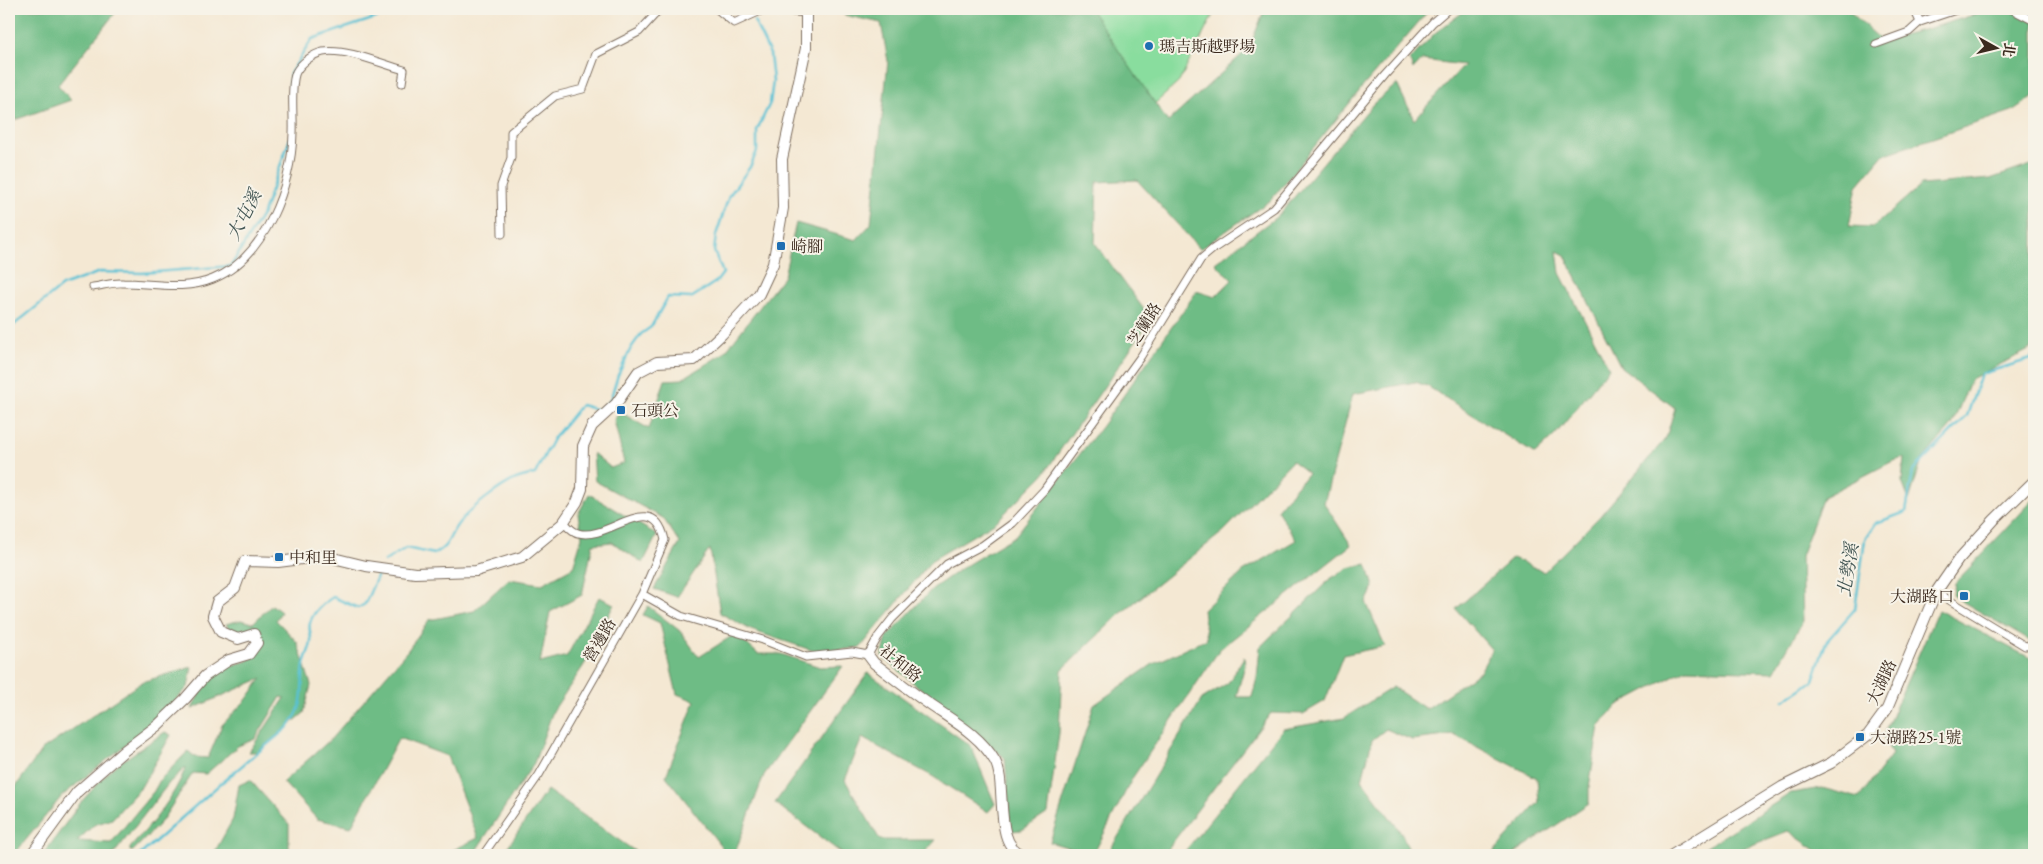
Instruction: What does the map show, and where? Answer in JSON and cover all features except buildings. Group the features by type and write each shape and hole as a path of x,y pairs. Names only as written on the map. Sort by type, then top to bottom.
{"street":[{"path":"502,234 501,186 511,158 511,132 555,96 583,90 596,54 639,32 660,9"},
{"path":"31,855 77,792 125,750 158,725 186,699 205,676 229,660 249,654 257,643 254,634 238,639 220,632 213,616 217,602 235,588 245,562 278,562 325,556 366,566 415,573 476,571 522,557 563,523 577,502 582,489 583,446 592,426 616,404 638,372 657,362 694,360 722,334 759,294 773,264 783,208 782,159 806,48 806,11 765,9 734,23 717,9"},
{"name":"芝蘭路","path":"868,655 878,637 892,619 947,564 983,545 1013,523 1044,490 1141,356 1201,259 1274,208 1385,75 1433,22 1448,9"},
{"path":"1914,9 1920,22"},
{"path":"1876,44 1909,32 1920,22 1959,9"},
{"path":"2011,9 2034,21"},
{"path":"92,287 121,282 179,286 213,279 241,262 269,225 280,198 292,161 293,96 296,72 311,56 323,52 341,52 404,70 402,83"},
{"name":"大湖路","path":"1672,855 1782,787 1832,763 1868,735 1887,709 1936,592 1958,560 1994,520 2034,481"},
{"name":"營邊路","path":"483,855 540,775 642,594 665,540 656,520 652,517 637,517 590,534 576,533 563,521"},
{"path":"1936,592 2025,646 2034,645"},
{"name":"社和路","path":"642,594 681,616 764,640 806,657 852,652 868,655 874,663 968,731 984,746 996,763 1000,775 1003,824 1007,837 1010,845 1020,854 1024,855"}],"green space":[{"path":"9,9 122,9 115,13 58,85 71,100 9,122"},
{"path":"844,9 1090,9 1168,122 1249,48 1265,9 1430,9 1365,84 1271,200 1200,249 1137,180 1097,182 1095,243 1151,319 1043,475 996,522 932,560 861,647 820,653 751,630 720,613 710,549 677,597 654,589 680,543 663,518 595,481 593,453 611,468 624,463 614,420 620,412 649,429 665,380 682,379 724,353 784,276 796,223 856,240 871,224 888,61 881,23 844,15"},
{"name":"瑪吉斯越野場","path":"1080,9 1216,9 1179,82 1140,117"},
{"path":"1467,9 1681,9 1726,11 1722,9 1847,9 1881,40 1927,29 1993,9 2015,9 2034,18 2034,96 2012,111 1883,155 1857,186 1849,226 1873,227 1921,185 1990,179 2034,164 2034,340 2031,349 1971,379 1952,425 1922,460 1909,500 1902,482 1904,458 1893,461 1823,497 1801,556 1803,621 1774,672 1686,669 1618,705 1599,726 1589,787 1589,803 1512,855 1491,855 1539,802 1537,778 1454,735 1412,740 1386,729 1372,740 1362,780 1402,834 1411,855 1182,855 1283,729 1344,718 1393,687 1426,709 1480,672 1492,650 1456,609 1513,558 1544,572 1600,516 1666,438 1675,408 1621,367 1565,255 1557,251 1560,273 1609,368 1555,435 1535,454 1427,386 1415,382 1353,394 1324,503 1351,545 1220,649 1133,777 1093,855 1050,842 1094,705 1153,664 1207,639 1203,610 1243,572 1296,540 1277,510 1308,473 1292,461 1224,531 1120,614 1062,670 1059,733 1048,813 1022,830 1011,831 1005,758 882,657 887,637 932,589 965,566 1015,536 1102,426 1197,291 1215,297 1232,280 1215,263 1279,215 1373,104 1397,84 1414,120 1464,65 1422,60 1413,70 1410,60 1435,33"},
{"path":"589,494 657,535 643,563 612,542 593,544 582,595 550,612 540,663 567,656 599,597 614,604 584,665 553,711 534,763 473,855 443,855 478,838 447,756 399,738 351,827 317,819 283,782 331,739 408,650 429,620 474,611 509,579 542,584 573,567 582,537 578,514"},
{"path":"2034,499 2034,635 2030,641 1953,596 1955,583"},
{"path":"1367,564 1374,587 1366,602 1385,646 1343,655 1325,701 1303,714 1271,713 1163,855 1107,855 1202,699 1228,683 1244,657 1245,665 1236,697 1252,697 1257,678 1260,647 1330,579 1348,568"},
{"path":"272,605 281,612 276,620 297,642 311,685 304,713 257,752 249,752 285,698 281,697 255,739 238,746 206,774 193,773 161,822 133,851 130,851 130,848 169,800 186,767 169,783 113,855 43,855 81,802 112,768 165,732 171,735 141,787 112,819 94,825 77,841 111,843 154,791 160,780 188,751 195,757 208,758 222,725 247,699 262,678 192,709 203,686 225,667 248,661 263,646 259,633 230,630 226,624 241,620 253,623"},
{"path":"648,606 680,631 699,657 735,634 758,654 781,654 820,667 843,666 764,775 734,855 728,855 666,776 695,701 677,694 660,623 643,615"},
{"path":"1938,610 2034,660 2034,855 1823,855 1788,831 1726,855 1694,855 1791,793 1822,788 1859,798 1892,754 1883,736"},
{"path":"192,667 188,687 165,713 62,796 16,852 9,849 9,796 42,750 142,682"},
{"path":"868,673 971,746 995,804 988,812 932,776 862,738 845,780 880,840 936,840 922,855 844,855 775,803"},
{"path":"250,780 289,824 289,855 213,855 233,819 239,785"},
{"path":"547,790 639,854 641,855 502,855"}],"waterway":[{"name":"大屯溪","path":"290,86 290,74 312,39 403,9"},
{"path":"747,9 750,14"},
{"path":"385,561 406,548 434,554 447,544 463,518 485,499 516,479 535,474 553,439 581,405 598,410 610,401 618,375 631,348 641,334 651,327 668,297 691,298 717,281 723,273 714,251 716,235 729,196 750,167 757,151 757,130 770,103 773,81 770,54 754,21"},
{"name":"大屯溪","path":"9,329 62,286 100,272 142,273 231,266 263,213 290,139"},
{"name":"北勢溪","path":"1784,700 1813,681 1826,642 1855,609 1865,539 1876,523 1906,512 1913,471 1967,416 1981,374 2031,359 2034,353"},
{"path":"140,855 287,728 298,712 302,698 304,665 311,642 311,619 316,611 333,597 358,608 365,604 378,574"}],"place":[{"name":"瑪吉斯越野場","path":"1149,46"},
{"name":"崎腳","path":"781,246"},
{"name":"石頭公","path":"621,410"},
{"name":"中和里","path":"279,557"},
{"name":"大湖路口","path":"1964,596"},
{"name":"大湖路25-1號","path":"1860,737"}]}
